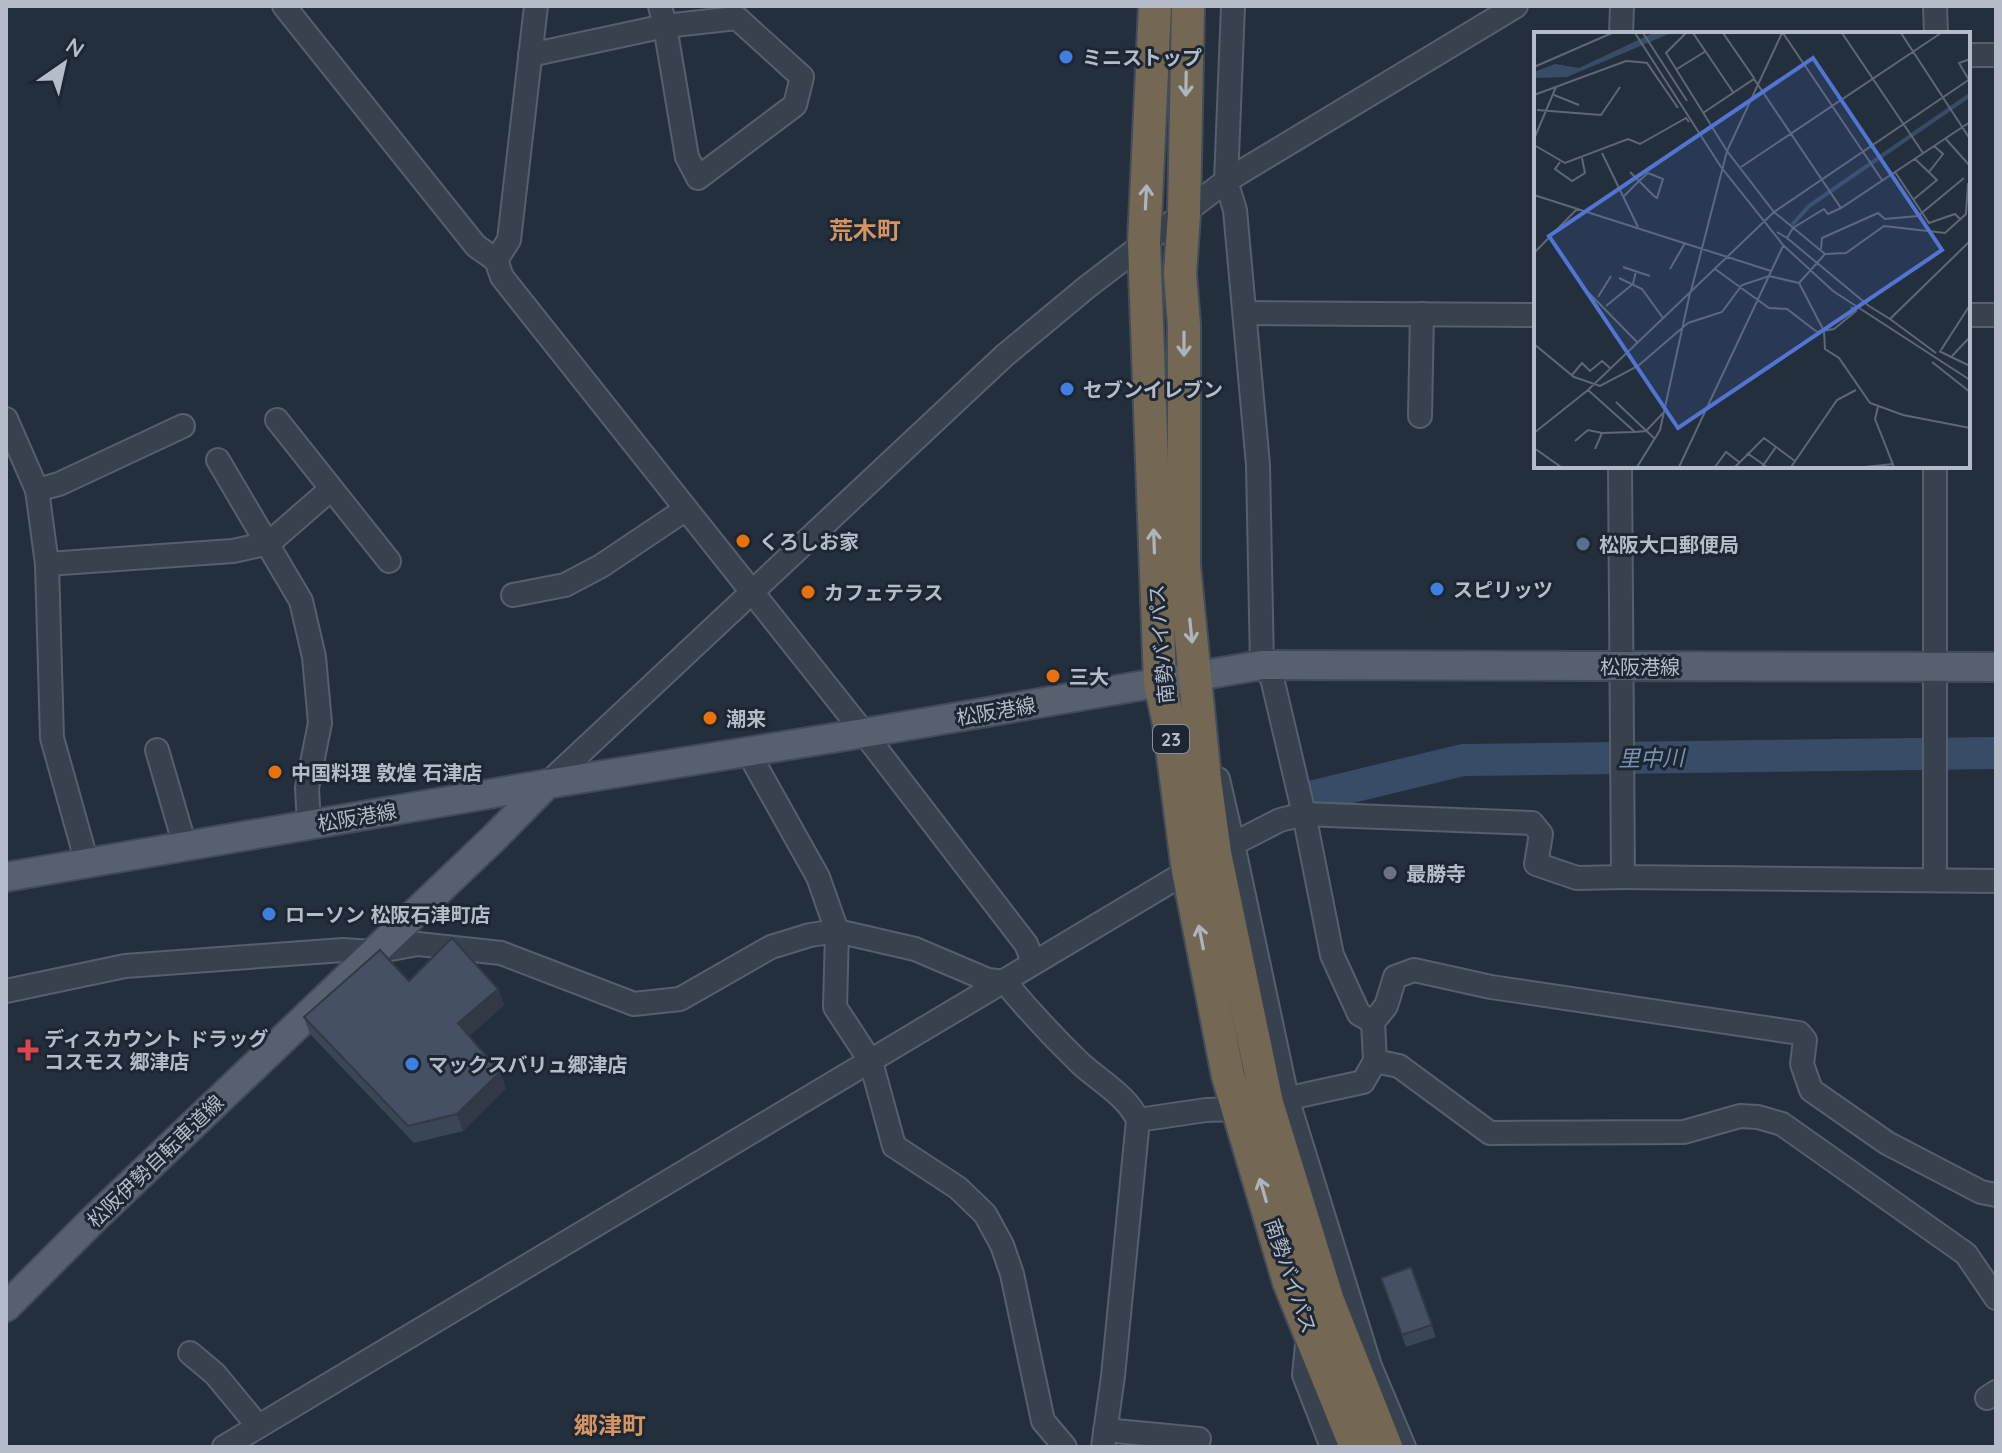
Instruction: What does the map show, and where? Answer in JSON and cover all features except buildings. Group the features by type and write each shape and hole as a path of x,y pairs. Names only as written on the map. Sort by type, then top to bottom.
{"highway":[{"name":"南勢バイパス","path":"1155,6 1144,243 1160,682 1169,724 1188,871 1228,1076 1265,1103 1328,1301 1386,1447"},
{"name":"南勢バイパス","path":"1188,6 1180,274 1184,325 1184,565 1205,780 1215,853 1265,1103 1289,1282 1356,1447"}],"main road":[{"name":"松阪港線","path":"6,877 1262,665 1996,667"},
{"name":"松阪伊勢自転車道線","path":"6,1307 547,784"}],"street":[{"path":"284,6 476,246 496,260 502,277 864,733 1026,944 1033,962"},
{"path":"496,260 509,240 536,6"},
{"path":"1233,6 1226,181 1235,210 1258,465 1262,665 1272,678 1304,814 1332,955 1359,1014 1373,1022"},
{"path":"547,784 1004,356 1144,243 1226,181 1516,6"},
{"path":"1621,32 1622,6"},
{"path":"1935,6 1936,32"},
{"path":"530,55 663,16 737,18 802,77 795,105 698,178 687,157 663,16"},
{"path":"1970,55 1996,55"},
{"path":"1246,313 1534,315"},
{"path":"1420,416 1422,314"},
{"path":"1970,315 1996,315"},
{"path":"6,419 37,490 47,564 52,738 87,863"},
{"path":"277,420 389,561"},
{"path":"37,490 59,484 183,426"},
{"path":"218,460 301,601 314,657 320,723 307,788 309,825"},
{"path":"1620,468 1623,877"},
{"path":"1935,468 1935,880"},
{"path":"47,564 233,551 269,543 331,489"},
{"path":"513,595 565,585 601,566 686,509"},
{"path":"157,750 185,846"},
{"path":"748,752 818,877 837,931 835,1007 871,1062 894,1146 958,1188 985,1214 1002,1245 1012,1274 1043,1421 1065,1447"},
{"path":"1205,780 1219,779 1233,844 1265,1103 1404,1447"},
{"path":"1233,844 1280,820 1304,814 1532,823 1541,834 1536,864 1577,878 1996,881"},
{"path":"224,1447 1188,871"},
{"path":"6,991 125,966 343,950 374,952 418,944 501,953 634,1004 680,999 771,947 810,935 837,931 915,949 988,980 1005,982 1041,1026 1095,1077 1131,1105 1138,1120 1104,1439 1199,1439"},
{"path":"1138,1120 1265,1103 1363,1082 1375,1061 1373,1022 1386,1006 1395,977 1414,970 1491,987 1799,1033 1805,1040 1802,1064 1811,1090 1887,1143 1981,1192 1996,1195"},
{"path":"1375,1061 1399,1066 1490,1133 1684,1132 1740,1116 1782,1124 1966,1254 1996,1298"},
{"path":"1308,1330 1304,1375 1332,1447"},
{"path":"190,1353 215,1374 258,1426"}],"waterway":[{"name":"里中川","path":"1310,797 1463,760 1996,753"}],"place":[{"name":"ミニストップ","path":"1066,57"},
{"name":"セブンイレブン","path":"1067,389"},
{"name":"くろしお家","path":"743,541"},
{"name":"松阪大口郵便局","path":"1583,544"},
{"name":"スピリッツ","path":"1437,589"},
{"name":"カフェテラス","path":"808,592"},
{"name":"三大","path":"1053,676"},
{"name":"潮来","path":"710,718"},
{"name":"中国料理 敦煌 石津店","path":"275,772"},
{"name":"最勝寺","path":"1390,873"},
{"name":"ローソン 松阪石津町店","path":"269,914"},
{"name":"ディスカウント ドラッグ コスモス 郷津店","path":"28,1050"},
{"name":"マックスバリュ郷津店","path":"412,1064"}],"district":[{"name":"荒木町","path":"865,230"},
{"name":"郷津町","path":"610,1425"}]}
